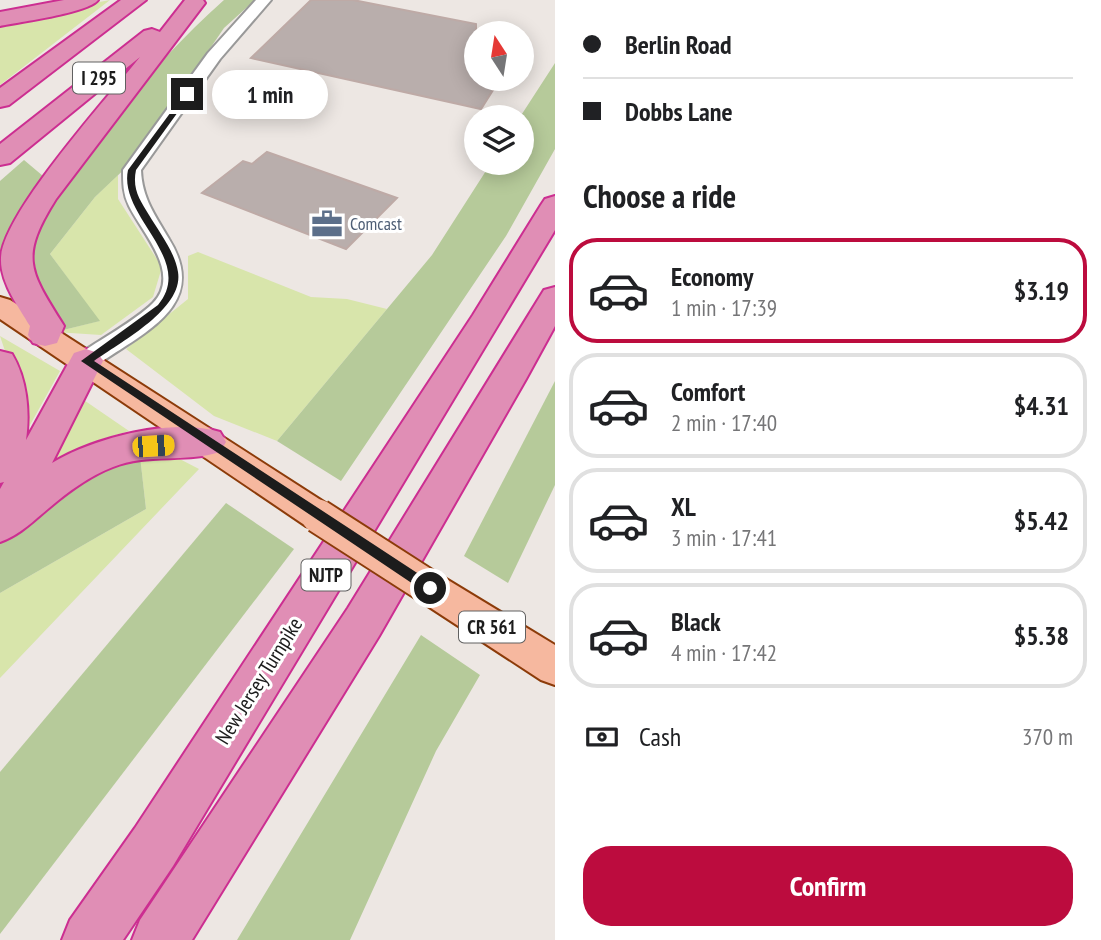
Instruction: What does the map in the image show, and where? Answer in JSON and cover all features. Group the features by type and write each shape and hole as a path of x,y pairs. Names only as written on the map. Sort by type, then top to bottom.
{"highway":[{"path":"0,19 56,9 87,0"},
{"name":"I 295","path":"0,100 135,0"},
{"path":"45,335 47,326 21,285 15,266 17,239 44,195 196,1"},
{"name":"I 295","path":"0,157 196,1"},
{"name":"New Jersey Turnpike","path":"90,940 154,847 485,322 555,205"},
{"name":"NJTP","path":"160,940 295,731 466,452 555,297"},
{"path":"1,524 86,361"},
{"path":"0,363 10,403 10,435 0,468"},
{"path":"1,524 75,468 96,458 140,446 207,442"}],"main road":[{"name":"CR 561","path":"0,306 318,516 555,667"}],"street":[{"path":"86,361 162,307 171,296 174,273 167,253 133,195 130,182 132,170 214,55 264,0"}],"green space":[{"path":"110,0 0,85 0,21"},
{"path":"224,0 255,0 224,28 134,160 95,197 50,254 100,321 55,332 21,245 115,116 167,56"},
{"path":"555,63 555,149 506,236 341,481 277,441 432,255 483,175 534,175 534,105 528,105"},
{"path":"24,160 43,176 0,257 0,181"},
{"path":"118,175 118,199 162,267 153,297 101,335 55,332 99,321 50,254 95,197"},
{"path":"198,252 311,297 347,299 387,309 277,441 214,416 126,349 188,299 188,256"},
{"path":"0,336 60,371 5,470 20,396"},
{"path":"555,381 555,485 508,583 464,556"},
{"path":"75,394 129,431 99,440 46,467"},
{"path":"140,456 174,456 199,469 0,678 0,593 146,509"},
{"path":"140,456 146,509 0,593 0,539 81,476"},
{"path":"226,503 294,549 0,934 0,772"},
{"path":"421,635 480,675 436,751 350,940 237,940"}],"building":[{"path":"311,0 353,0 464,22 464,91 492,91 484,105 464,105 251,58"},
{"name":"Comcast","path":"267,152 397,198 346,249 202,193 243,161 252,164"}],"place":[{"name":"Comcast","path":"327,224"}],"route":[{"path":"187,94 132,170 130,182 133,195 167,253 174,273 171,296 162,307 86,361 430,588"}]}
